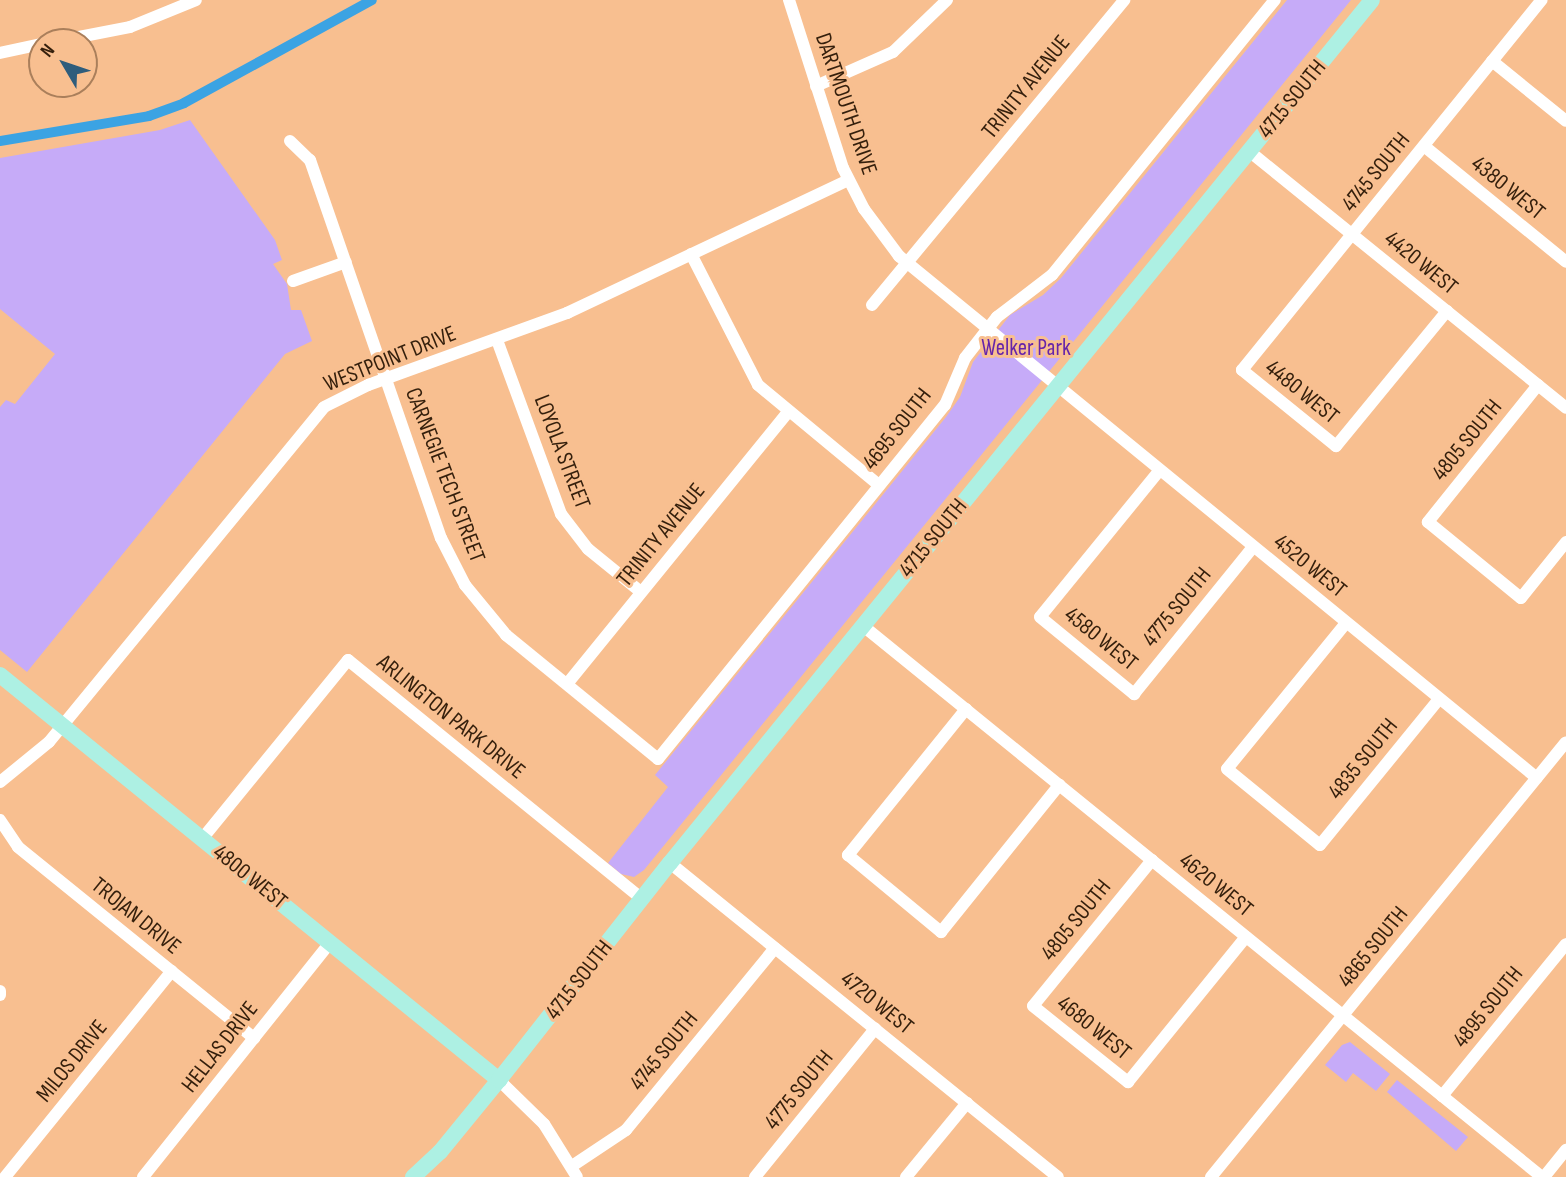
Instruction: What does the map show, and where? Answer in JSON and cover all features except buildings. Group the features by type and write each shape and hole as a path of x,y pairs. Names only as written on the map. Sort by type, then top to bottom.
{"main road":[{"name":"4715 SOUTH","path":"413,1177 440,1152 499,1080 862,625 1372,0"},
{"name":"4800 WEST","path":"0,675 499,1080"}],"street":[{"path":"98,33 130,27 196,0"},
{"name":"DARTMOUTH DRIVE","path":"789,0 848,180 881,235 908,265 1056,387"},
{"path":"816,86 893,52 947,0"},
{"name":"TRINITY AVENUE","path":"872,304 908,265 1124,0"},
{"name":"4695 SOUTH","path":"658,759 945,405 965,358 986,331 1009,305 1052,275 1275,0"},
{"name":"4745 SOUTH","path":"1242,370 1542,0"},
{"path":"0,52 28,47"},
{"path":"1492,61 1566,121"},
{"name":"CARNEGIE TECH STREET","path":"290,141 310,160 441,538 465,585 496,625 658,759"},
{"name":"4380 WEST","path":"1424,146 1566,262"},
{"name":"4420 WEST","path":"1249,151 1566,408"},
{"name":"WESTPOINT DRIVE","path":"0,782 29,762 62,726 311,419 340,396 567,313 848,180"},
{"path":"691,254 747,368 788,412 880,485"},
{"path":"293,281 346,262"},
{"name":"4480 WEST","path":"1242,370 1336,446 1447,310"},
{"name":"LOYOLA STREET","path":"497,340 561,514 588,549 641,592"},
{"name":"4805 SOUTH","path":"1538,386 1428,522 1521,598 1566,542"},
{"name":"4520 WEST","path":"1056,387 1537,778"},
{"name":"TRINITY AVENUE","path":"567,684 788,412"},
{"name":"4580 WEST","path":"1134,694 1040,617 1159,471"},
{"name":"4775 SOUTH","path":"1134,694 1253,547"},
{"name":"4835 SOUTH","path":"1346,623 1227,769 1320,845 1439,699"},
{"name":"4620 WEST","path":"862,625 1543,1177"},
{"name":"ARLINGTON PARK DRIVE","path":"202,839 348,660 642,898"},
{"path":"966,709 848,855 941,932 1059,785"},
{"name":"4865 SOUTH","path":"1211,1177 1566,742"},
{"name":"TROJAN DRIVE","path":"0,820 18,847 254,1038"},
{"name":"4805 SOUTH","path":"1033,1006 1152,860"},
{"name":"4720 WEST","path":"670,863 1057,1177"},
{"name":"4680 WEST","path":"1033,1006 1128,1082 1246,937"},
{"name":"HELLAS DRIVE","path":"143,1177 330,943"},
{"name":"4895 SOUTH","path":"1443,1096 1566,944"},
{"name":"4745 SOUTH","path":"575,1171 625,1130 775,947"},
{"name":"MILOS DRIVE","path":"5,1177 172,971"},
{"name":"4775 SOUTH","path":"755,1177 875,1029"},
{"path":"499,1080 544,1124 575,1171"},
{"path":"906,1177 967,1103"},
{"path":"1543,1177 1566,1150"}],"green space":[{"name":"Welker Park","path":"1287,0 1351,0 644,870 634,877 621,874 608,863 668,787 655,775 946,417 960,397 973,362 1010,315 1043,295 1061,278"},
{"path":"190,120 275,240 282,260 273,264 287,284 291,310 301,310 312,341 285,354 27,672 0,650 0,407 6,400 15,404 55,354 0,309 0,158 160,130"},
{"path":"1350,1042 1390,1074 1376,1091 1353,1073 1346,1082 1325,1065 1342,1045"},
{"path":"1397,1080 1468,1137 1456,1151 1387,1092"}],"waterway":[{"path":"0,141 149,116 184,103 372,0"}]}
